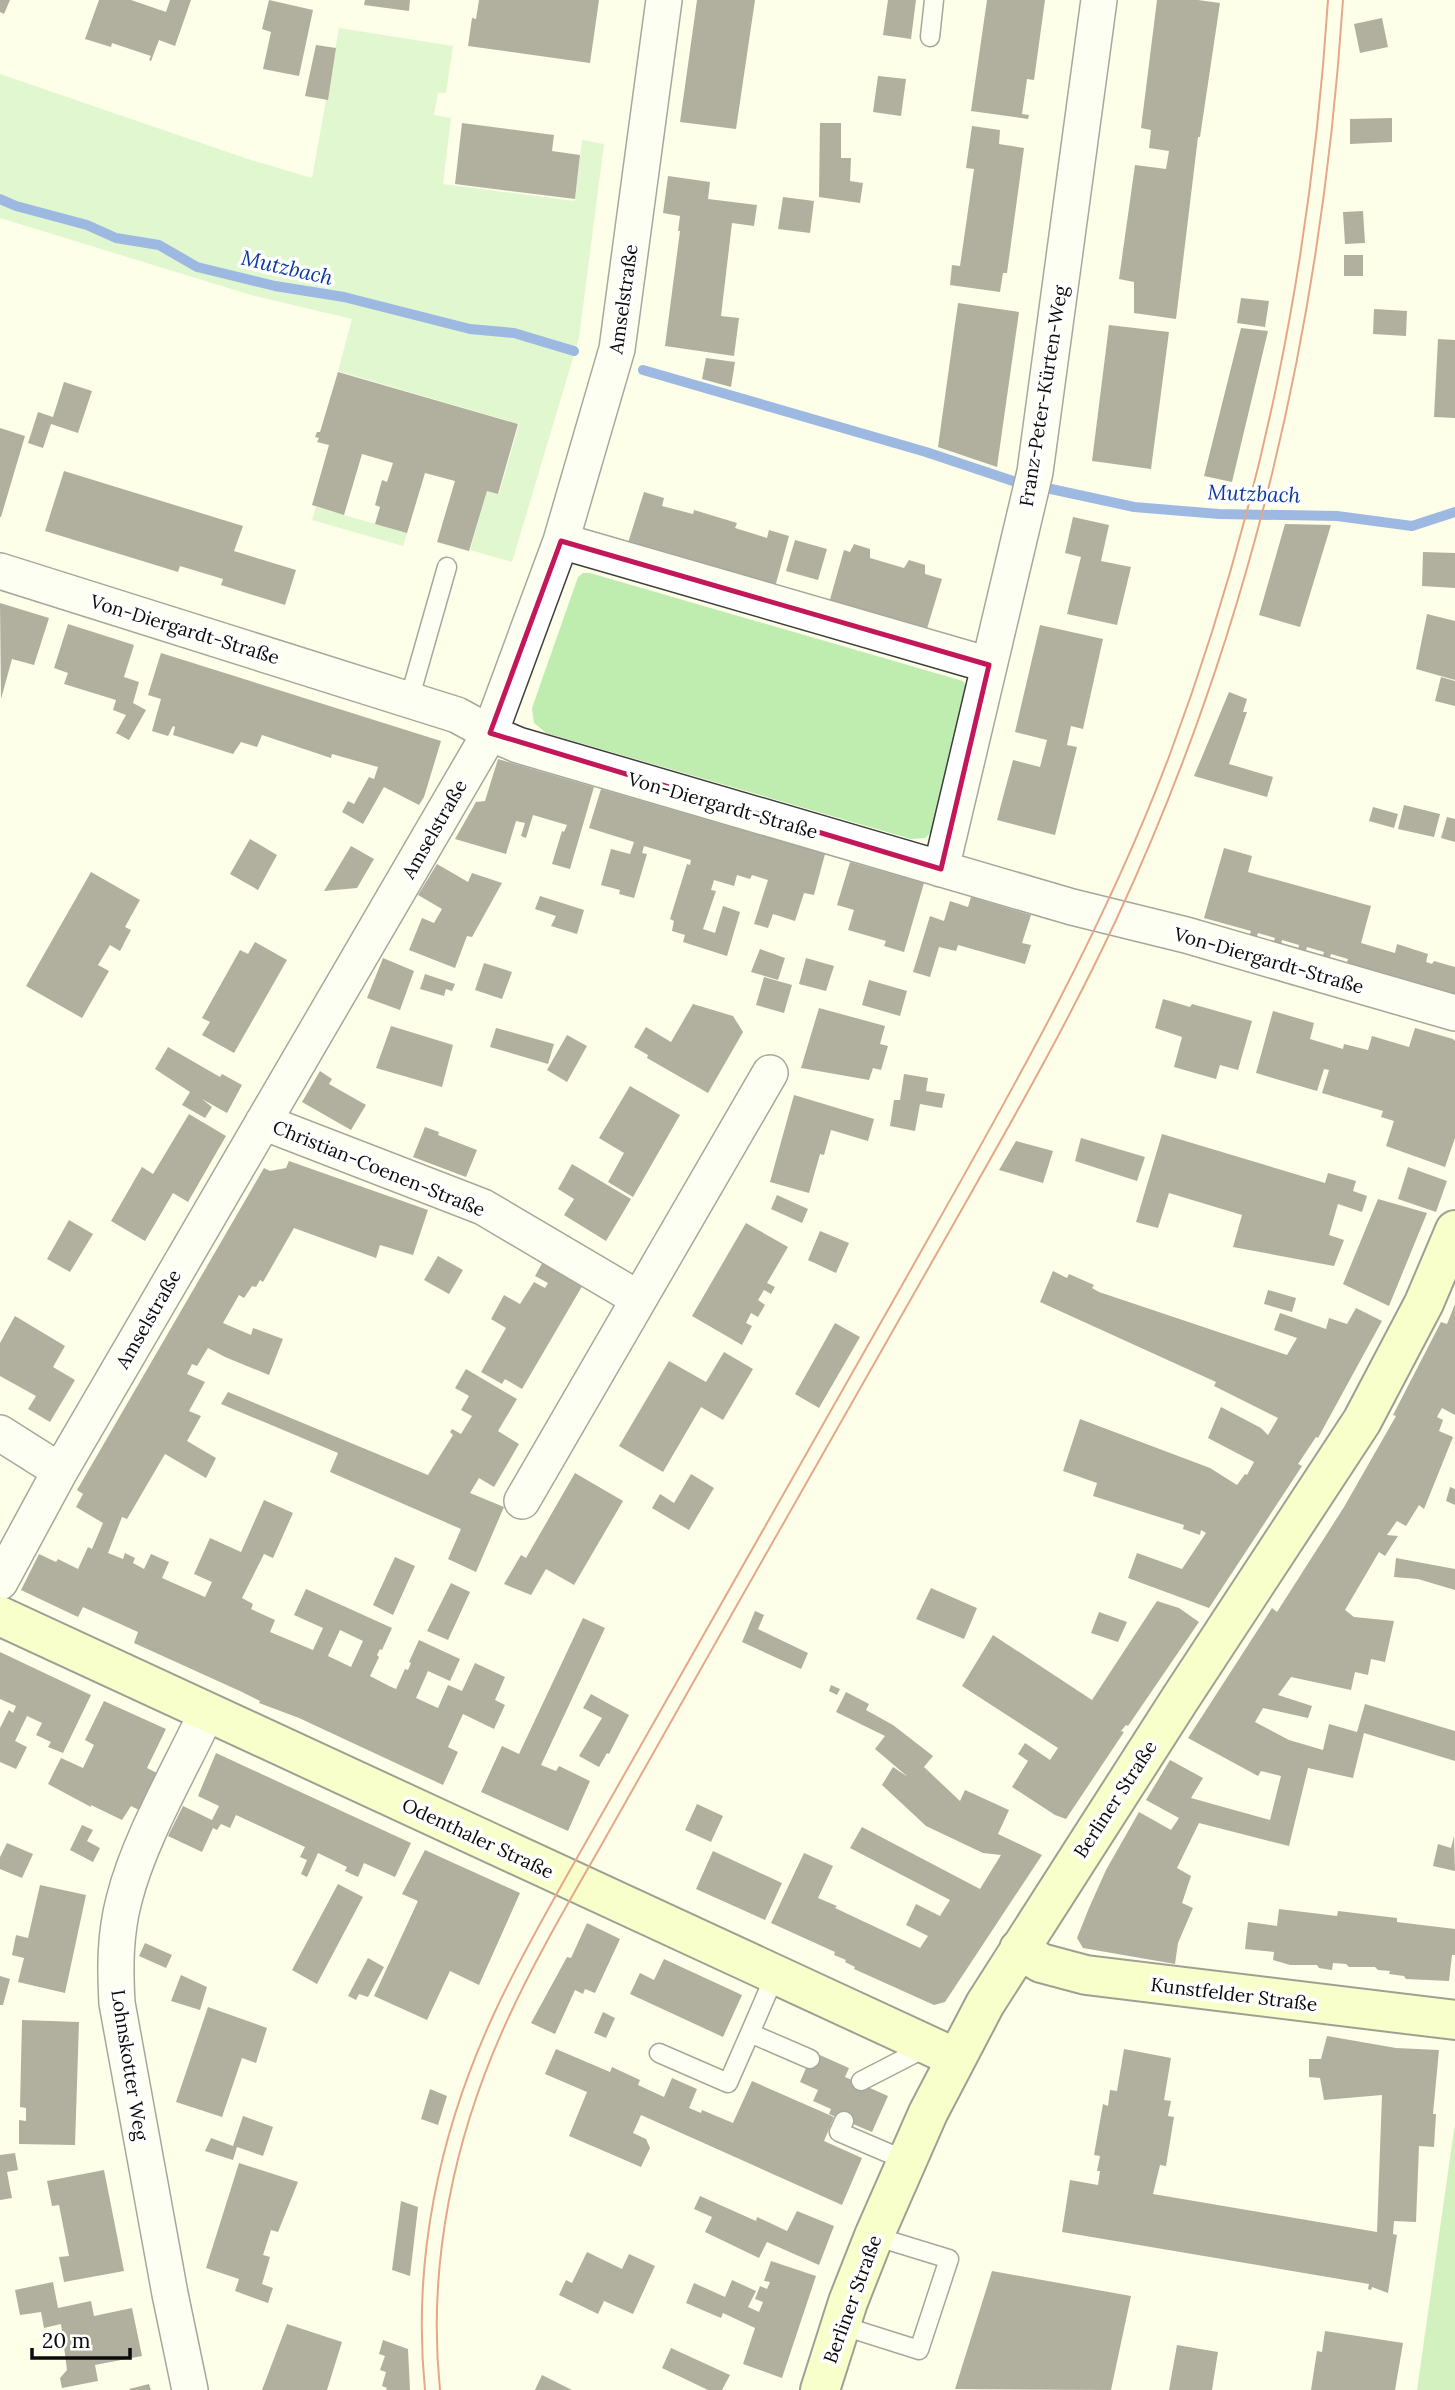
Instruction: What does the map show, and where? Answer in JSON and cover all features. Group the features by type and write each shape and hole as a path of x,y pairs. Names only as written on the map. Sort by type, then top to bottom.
{"main road":[{"name":"Berliner Straße","path":"820,2390 840,2325 874,2236 907,2161 943,2052 985,2004 1362,1421 1424,1303 1455,1230"},
{"name":"Odenthaler Straße","path":"0,1616 943,2052"},
{"name":"Kunstfelder Straße","path":"1019,1949 1041,1963 1086,1975 1455,2021"}],"street":[{"name":"Amselstraße","path":"0,1581 60,1471 491,733 561,541 613,363 664,0"},
{"name":"Franz-Peter-Kürten-Weg","path":"941,869 1032,485 1099,0"},
{"path":"561,541 989,666"},
{"name":"Von-Diergardt-Straße","path":"0,571 457,715 491,733 531,749 1072,907 1186,935 1455,1013"},
{"path":"522,1501 771,1073"},
{"name":"Christian-Coenen-Straße","path":"263,1122 483,1207 639,1298"},
{"path":"0,1433 60,1471"},
{"name":"Lohnskotter Weg","path":"190,2390 117,2003 115,1962 124,1899 140,1853 207,1712"}],"lane":[{"path":"930,37 933,0"},
{"path":"409,700 447,567"},
{"path":"659,2053 728,2083 775,1975"},
{"path":"750,2033 810,2059"},
{"path":"856,2080 943,2052"},
{"path":"844,2120 839,2132 907,2161"},
{"path":"840,2325 919,2350 948,2259 874,2236"}],"highlighted area":[{"path":"561,541 989,665 941,869 490,733"}],"green space":[{"path":"339,28 453,46 446,93 438,93 434,115 451,118 443,184 575,201 582,140 604,144 579,338 512,562 470,550 487,491 499,494 519,424 338,371 352,319 251,295 0,218 0,74 248,159 312,178"},
{"path":"316,507 407,533 403,546 312,520"},
{"path":"583,573 963,681 967,687 935,828 925,838 911,839 546,733 534,723 532,708 578,577"},
{"path":"1455,2123 1455,2390 1417,2390"}],"building":[{"path":"0,0 10,0 4,14 0,12"},
{"path":"99,0 131,0 166,12 170,0 191,0 175,46 159,40 151,61 151,56 112,43 111,47 85,39"},
{"path":"269,0 313,10 299,76 263,69 271,32 262,29"},
{"path":"365,0 410,0 409,11 364,5"},
{"path":"479,0 599,0 590,63 468,46 472,18 476,19"},
{"path":"697,0 755,0 736,129 680,122"},
{"path":"888,0 916,0 911,39 883,35"},
{"path":"987,0 1045,0 1034,80 1027,79 1022,114 1029,115 1028,119 971,111"},
{"path":"1157,0 1220,3 1198,137 1176,319 1134,313 1134,282 1119,279 1135,165 1166,169 1169,151 1149,148 1151,130 1141,128"},
{"path":"1382,18 1388,47 1360,53 1354,24"},
{"path":"316,45 336,48 328,100 305,96"},
{"path":"878,76 906,79 901,116 873,112"},
{"path":"1392,118 1392,142 1350,144 1350,119"},
{"path":"462,123 554,135 552,151 580,155 575,199 455,184"},
{"path":"820,123 841,123 841,158 851,158 850,181 863,183 860,203 819,197"},
{"path":"972,126 1000,130 999,144 1024,148 1007,273 1003,273 1000,292 950,285 952,265 960,266 974,169 966,168"},
{"path":"668,176 710,182 708,199 757,205 754,226 732,223 721,316 739,318 734,356 665,346 680,231 680,216 663,213"},
{"path":"783,197 814,201 810,233 778,229"},
{"path":"1363,211 1365,243 1345,244 1343,212"},
{"path":"1344,255 1363,255 1363,276 1344,276"},
{"path":"1241,298 1269,301 1265,327 1237,323"},
{"path":"958,303 1019,312 997,467 938,447"},
{"path":"1374,309 1407,311 1406,336 1373,334"},
{"path":"1109,325 1169,332 1151,469 1092,461"},
{"path":"1241,328 1268,331 1232,482 1204,476"},
{"path":"1438,339 1455,340 1455,418 1434,417"},
{"path":"706,358 735,362 731,387 702,379"},
{"path":"338,372 518,424 498,494 487,491 469,551 437,542 455,481 425,473 407,533 375,524 380,507 375,505 382,480 387,482 393,463 362,454 344,515 312,505 329,445 317,442 319,438 315,437 317,432 320,432"},
{"path":"64,382 92,391 78,433 51,424 43,448 28,443 38,412 53,417"},
{"path":"0,428 25,436 1,517 0,517"},
{"path":"64,471 243,526 234,551 296,570 285,605 221,585 223,579 180,566 178,572 45,531"},
{"path":"644,492 664,498 662,506 693,514 694,510 737,523 735,528 767,538 769,530 789,536 775,587 628,543"},
{"path":"1073,517 1109,525 1101,561 1131,567 1117,625 1067,614 1081,557 1065,553"},
{"path":"1285,524 1331,525 1300,627 1259,615"},
{"path":"795,540 827,549 818,580 786,571"},
{"path":"854,544 870,549 870,558 904,568 909,560 925,565 925,574 942,579 926,632 829,603 844,550 850,552"},
{"path":"1423,552 1455,553 1455,588 1422,586"},
{"path":"0,603 49,618 34,665 12,659 1,699"},
{"path":"1427,614 1455,621 1455,680 1416,669"},
{"path":"68,624 134,645 124,677 139,682 133,703 146,710 129,740 116,733 126,715 113,710 116,700 64,684 68,673 54,668"},
{"path":"1040,625 1103,639 1083,729 1071,726 1067,745 1077,747 1055,835 997,820 1013,760 1040,767 1047,740 1015,732"},
{"path":"161,653 441,741 424,797 419,805 384,787 363,824 342,812 348,801 354,804 369,777 374,779 378,767 332,754 331,758 262,735 257,747 241,742 233,754 173,735 173,726 168,736 152,731 161,699 148,695"},
{"path":"1441,677 1455,681 1455,706 1435,701"},
{"path":"1229,692 1247,699 1243,712 1247,712 1229,764 1273,777 1267,797 1194,776"},
{"path":"498,759 594,787 570,869 552,864 562,831 564,832 567,825 533,815 526,838 521,836 525,823 516,821 506,854 455,839 476,802 485,801"},
{"path":"601,789 825,854 814,895 804,893 795,921 773,914 768,928 754,924 768,880 752,875 750,879 737,875 734,886 714,880 711,890 716,891 703,929 715,933 723,906 740,912 727,956 683,942 685,935 672,931 674,921 670,919 687,864 690,865 691,860 644,846 642,853 647,854 634,898 619,894 620,890 601,885 611,849 630,854 634,842 589,828"},
{"path":"1404,805 1440,814 1434,837 1398,829"},
{"path":"1373,807 1398,814 1394,828 1369,821"},
{"path":"1447,817 1455,819 1455,842 1441,838"},
{"path":"250,839 277,855 258,890 230,874"},
{"path":"351,846 374,859 357,888 324,891"},
{"path":"1224,848 1252,856 1248,872 1371,906 1361,943 1395,953 1397,944 1428,954 1426,962 1432,964 1434,961 1455,967 1455,997 1346,965 1348,959 1331,954 1329,960 1322,958 1324,952 1307,947 1305,953 1298,951 1299,945 1282,940 1281,945 1273,944 1275,938 1258,933 1256,939 1249,936 1251,931 1204,918"},
{"path":"850,862 924,883 904,952 884,946 886,941 848,930 854,910 837,905"},
{"path":"437,864 468,882 472,873 502,883 472,937 467,936 455,968 409,950 422,918 434,923 442,909 418,895"},
{"path":"91,872 140,900 125,927 131,930 120,951 110,945 98,965 109,971 82,1018 26,986"},
{"path":"540,896 584,910 577,934 551,926 556,916 535,909"},
{"path":"971,897 1031,915 1022,943 1031,945 1025,964 958,945 956,951 939,947 930,977 913,972 930,916 944,921 950,901 968,907"},
{"path":"255,942 287,960 234,1053 202,1035 210,1022 202,1018 240,950 248,954"},
{"path":"760,949 785,958 778,980 751,972"},
{"path":"383,958 414,971 400,1010 367,998"},
{"path":"806,958 834,966 826,991 799,984"},
{"path":"484,963 512,972 502,999 475,990"},
{"path":"425,974 455,984 452,991 446,989 444,996 420,989"},
{"path":"764,977 792,985 784,1013 756,1005"},
{"path":"869,980 907,991 900,1016 862,1005"},
{"path":"1163,999 1190,1007 1192,1004 1252,1021 1238,1070 1220,1065 1216,1079 1174,1067 1182,1037 1155,1028"},
{"path":"693,1004 733,1016 743,1032 708,1093 647,1058 648,1055 634,1047 646,1027 671,1042"},
{"path":"819,1008 885,1026 880,1044 888,1046 881,1070 873,1068 869,1080 801,1068"},
{"path":"1273,1011 1314,1023 1310,1039 1343,1049 1344,1044 1368,1050 1372,1036 1409,1047 1415,1028 1453,1039 1455,1138 1445,1167 1386,1146 1394,1121 1381,1117 1383,1111 1322,1093 1329,1070 1324,1069 1317,1091 1256,1073"},
{"path":"391,1026 453,1045 442,1087 376,1068"},
{"path":"496,1028 554,1044 548,1064 490,1047"},
{"path":"567,1035 587,1046 567,1082 547,1070"},
{"path":"168,1047 220,1077 222,1074 242,1085 227,1113 202,1099 212,1107 205,1118 182,1105 190,1092 155,1069"},
{"path":"320,1071 332,1079 329,1084 366,1105 351,1130 302,1102"},
{"path":"904,1074 928,1078 926,1091 945,1094 942,1108 920,1104 915,1131 890,1126 894,1100 900,1100"},
{"path":"630,1086 680,1115 633,1197 608,1182 624,1153 599,1138"},
{"path":"794,1095 874,1119 868,1141 831,1130 824,1155 820,1154 809,1193 770,1182"},
{"path":"189,1114 226,1136 188,1202 173,1193 145,1241 111,1221 142,1167 153,1174"},
{"path":"425,1127 477,1150 466,1177 413,1157"},
{"path":"1162,1134 1325,1183 1328,1173 1356,1181 1353,1191 1367,1196 1362,1212 1338,1204 1329,1235 1344,1240 1334,1266 1233,1247 1242,1215 1169,1193 1158,1228 1136,1222"},
{"path":"1081,1138 1145,1157 1137,1181 1075,1161"},
{"path":"1016,1141 1053,1151 1043,1183 999,1170"},
{"path":"289,1161 428,1210 413,1255 380,1245 376,1258 294,1228 263,1282 260,1280 256,1287 252,1286 244,1298 239,1295 223,1323 251,1335 253,1328 283,1339 269,1375 208,1348 197,1366 192,1364 187,1374 205,1382 189,1411 201,1416 187,1441 216,1458 206,1478 165,1454 127,1519 122,1517 108,1553 123,1559 125,1553 135,1558 133,1563 144,1569 151,1554 169,1562 162,1578 205,1597 212,1582 194,1574 210,1538 241,1552 264,1500 293,1513 273,1558 264,1554 242,1598 253,1604 251,1609 275,1620 270,1632 313,1650 323,1628 294,1615 306,1589 392,1628 377,1655 379,1657 370,1676 389,1686 396,1689 405,1669 408,1670 419,1640 460,1659 450,1681 428,1671 416,1698 438,1708 448,1685 462,1691 475,1663 505,1677 495,1700 505,1705 494,1729 463,1714 448,1747 458,1752 443,1785 299,1718 259,1703 260,1701 242,1692 134,1643 138,1632 83,1607 78,1617 21,1590 39,1554 56,1562 58,1559 78,1569 88,1547 92,1549 103,1523 76,1507 83,1494 77,1490 264,1168 270,1171 286,1168","holes":["340,1630 363,1641 351,1667 328,1656"]},
{"path":"572,1164 631,1199 606,1241 564,1215 574,1199 558,1189"},
{"path":"1408,1167 1447,1181 1436,1212 1398,1199"},
{"path":"777,1195 808,1209 802,1223 771,1209"},
{"path":"1378,1199 1427,1213 1389,1306 1343,1284"},
{"path":"69,1220 93,1234 70,1272 47,1259"},
{"path":"746,1223 788,1247 767,1283 775,1287 771,1294 764,1290 758,1300 765,1305 758,1317 751,1313 746,1323 752,1326 742,1345 692,1316"},
{"path":"820,1231 849,1243 836,1273 808,1260"},
{"path":"438,1256 463,1270 449,1294 424,1280"},
{"path":"544,1260 584,1283 522,1389 505,1379 502,1384 481,1372 506,1328 491,1319 504,1295 520,1304 534,1282 545,1288 548,1283 535,1276"},
{"path":"1053,1271 1067,1278 1069,1274 1094,1285 1092,1288 1099,1292 1287,1355 1297,1338 1274,1330 1280,1313 1326,1329 1329,1318 1347,1324 1356,1308 1382,1321 1318,1438 1316,1437 1298,1464 1302,1466 1209,1608 1128,1578 1137,1553 1182,1569 1206,1533 1201,1530 1200,1535 1183,1529 1184,1525 1093,1496 1097,1483 1063,1471 1080,1419 1210,1468 1237,1485 1254,1462 1208,1438 1221,1407 1261,1428 1268,1435 1278,1418 1214,1386 1216,1382 1040,1302"},
{"path":"1268,1290 1296,1298 1292,1312 1264,1304"},
{"path":"1455,1304 1455,1415 1442,1408 1437,1417 1443,1420 1439,1431 1453,1437 1424,1509 1419,1505 1406,1526 1397,1521 1387,1535 1398,1536 1385,1556 1379,1552 1345,1610 1354,1617 1394,1621 1385,1662 1371,1659 1368,1675 1355,1672 1351,1690 1291,1677 1278,1695 1312,1706 1308,1718 1263,1708 1255,1722 1289,1740 1323,1750 1329,1724 1357,1732 1365,1704 1455,1731 1455,1761 1364,1733 1353,1778 1308,1768 1289,1846 1199,1823 1177,1868 1191,1876 1182,1903 1193,1908 1178,1943 1175,1964 1083,1948 1077,1938 1089,1908 1106,1870 1139,1812 1171,1830 1179,1818 1146,1800 1170,1760 1203,1778 1191,1798 1270,1820 1281,1776 1261,1771 1258,1776 1188,1738 1272,1608 1277,1612 1344,1507 1396,1416 1393,1415 1441,1322 1447,1324"},
{"path":"15,1316 65,1346 53,1367 75,1380 50,1422 28,1409 36,1396 0,1376 0,1343"},
{"path":"835,1323 860,1337 819,1408 795,1394"},
{"path":"724,1352 753,1369 723,1420 701,1407 663,1472 619,1446 669,1361 706,1382"},
{"path":"466,1369 517,1399 498,1431 519,1444 494,1487 479,1478 470,1493 504,1507 476,1572 448,1559 461,1529 330,1472 338,1453 221,1404 228,1392 428,1475 453,1435 450,1432 452,1429 461,1434 472,1416 461,1410 469,1396 455,1388"},
{"path":"575,1473 623,1501 574,1585 546,1569 531,1595 504,1584 521,1555 526,1558"},
{"path":"691,1474 714,1488 689,1530 652,1508 660,1494 674,1503"},
{"path":"1450,1487 1455,1489 1455,1505 1446,1501"},
{"path":"395,1557 415,1566 393,1615 373,1605"},
{"path":"1396,1558 1455,1569 1455,1590 1418,1579 1394,1577"},
{"path":"451,1583 470,1592 448,1640 427,1631"},
{"path":"931,1588 977,1608 964,1639 916,1619"},
{"path":"1157,1601 1179,1608 1199,1622 1128,1726 1121,1731 1124,1732 1066,1819 1055,1815 1012,1787 1028,1761 1018,1754 1025,1743 1050,1760 1058,1748 962,1686 993,1635 1092,1700"},
{"path":"755,1611 764,1615 758,1629 808,1653 801,1669 742,1642"},
{"path":"1099,1612 1127,1622 1118,1642 1091,1633"},
{"path":"583,1618 605,1628 541,1765 556,1771 559,1766 590,1781 568,1831 481,1792 502,1746 519,1754"},
{"path":"0,1652 91,1695 63,1753 48,1747 51,1742 36,1735 42,1723 27,1716 15,1741 27,1747 16,1769 0,1762 0,1728 9,1710 13,1713 16,1706 0,1699"},
{"path":"831,1685 840,1689 837,1695 829,1691"},
{"path":"846,1692 869,1704 866,1710 893,1725 933,1756 924,1767 960,1801 965,1790 1009,1810 998,1834 1042,1855 945,2002 934,2005 854,1969 846,1960 834,1955 835,1952 771,1923 804,1853 833,1866 818,1898 920,1948 928,1936 906,1925 916,1904 940,1916 950,1900 850,1848 862,1827 980,1889 1001,1855 983,1853 926,1826 882,1785 893,1767 908,1777 875,1749 885,1736 836,1712"},
{"path":"591,1694 629,1715 609,1754 607,1753 599,1767 579,1756 602,1718 583,1708"},
{"path":"104,1701 166,1729 147,1768 159,1774 141,1811 131,1806 122,1820 48,1784 61,1758 83,1768 94,1745 85,1740"},
{"path":"216,1753 411,1843 395,1877 364,1863 358,1877 345,1871 347,1867 318,1853 307,1877 301,1874 307,1860 300,1857 305,1847 236,1815 230,1828 221,1824 217,1830 213,1828 202,1852 168,1836 183,1806 212,1820 219,1806 198,1796"},
{"path":"697,1804 723,1816 711,1842 685,1830"},
{"path":"82,1825 93,1830 87,1841 100,1848 93,1862 70,1850"},
{"path":"1454,1836 1455,1871 1433,1866 1438,1844 1451,1848"},
{"path":"7,1843 33,1854 22,1878 0,1869 0,1857"},
{"path":"425,1850 520,1893 479,1985 450,1971 427,2020 374,1996 418,1901 402,1894"},
{"path":"713,1851 782,1883 765,1920 696,1889"},
{"path":"338,1884 363,1897 317,1984 292,1970"},
{"path":"40,1885 86,1895 65,1993 18,1982 24,1958 12,1955 16,1935 28,1938"},
{"path":"1279,1909 1337,1916 1338,1911 1455,1929 1455,1955 1452,1955 1449,1981 1406,1979 1375,1967 1349,1967 1346,1964 1333,1963 1332,1970 1319,1968 1317,1965 1290,1965 1273,1960 1274,1952 1245,1949 1248,1922 1277,1926"},
{"path":"587,1923 620,1939 595,1993 585,1989 583,1994 575,1990 555,2034 531,2023 567,1957 571,1958"},
{"path":"145,1943 172,1955 166,1968 139,1956"},
{"path":"368,1958 384,1967 368,1997 359,1994 356,2000 348,1996"},
{"path":"664,1959 742,1995 723,2037 630,1994 640,1973 654,1980"},
{"path":"181,1975 207,1987 200,2010 171,2001"},
{"path":"0,1976 10,1979 3,2005 0,2005"},
{"path":"208,2007 267,2028 256,2063 242,2058 222,2117 176,2102"},
{"path":"603,2012 615,2018 606,2038 594,2033"},
{"path":"22,2020 79,2022 75,2145 19,2144 19,2120 26,2121 26,2108 20,2107"},
{"path":"1327,2036 1396,2048 1439,2050 1433,2114 1436,2114 1434,2147 1419,2146 1416,2222 1394,2221 1393,2234 1397,2235 1388,2293 1372,2287 1371,2290 1368,2289 1369,2284 1062,2232 1070,2180 1098,2185 1100,2156 1094,2155 1103,2104 1108,2106 1110,2090 1117,2091 1124,2049 1171,2058 1164,2100 1171,2101 1168,2116 1174,2117 1166,2166 1160,2165 1153,2194 1377,2232 1382,2095 1324,2100 1320,2078 1309,2077 1309,2059 1321,2059"},
{"path":"556,2049 610,2072 612,2067 640,2080 638,2085 664,2097 672,2078 697,2089 689,2108 701,2113 702,2110 733,2123 752,2081 834,2117 824,2141 862,2158 842,2205 641,2115 633,2133 646,2139 650,2148 641,2167 569,2136 587,2092 545,2074"},
{"path":"813,2052 849,2068 845,2077 888,2096 872,2132 829,2114 831,2109 813,2101 818,2090 800,2082"},
{"path":"430,2089 447,2096 438,2125 421,2119"},
{"path":"243,2116 273,2127 263,2156 237,2147 233,2160 205,2151 211,2138 233,2146"},
{"path":"15,2153 18,2170 7,2172 12,2198 0,2200 0,2155"},
{"path":"239,2163 298,2182 278,2232 271,2230 263,2255 270,2257 262,2284 273,2288 268,2303 235,2291 239,2279 206,2268"},
{"path":"104,2170 124,2271 64,2282 59,2257 69,2256 59,2205 52,2206 47,2181"},
{"path":"700,2196 756,2221 757,2217 787,2231 797,2211 834,2226 819,2265 767,2242 759,2258 705,2232 712,2217 694,2209"},
{"path":"401,2201 418,2207 410,2276 392,2270"},
{"path":"587,2252 622,2269 629,2254 655,2266 633,2314 604,2301 598,2314 559,2295 566,2280 572,2283"},
{"path":"771,2261 816,2276 782,2378 743,2364 755,2328 723,2313 721,2318 686,2303 694,2283 725,2297 732,2280 756,2291 748,2307 759,2312 763,2302 755,2299 760,2286 767,2289 770,2282 764,2281"},
{"path":"992,2271 1131,2296 1111,2390 955,2389"},
{"path":"53,2282 58,2308 91,2301 94,2316 132,2308 142,2356 95,2365 98,2381 62,2388 60,2378 67,2370 61,2324 44,2328 41,2312 20,2315 15,2290"},
{"path":"287,2324 342,2342 327,2390 262,2390"},
{"path":"1325,2331 1403,2343 1395,2390 1311,2390 1317,2351 1322,2352"},
{"path":"383,2340 408,2349 410,2390 386,2390 387,2388 382,2386 386,2372 380,2370 385,2356 379,2354"},
{"path":"1177,2345 1218,2352 1212,2390 1169,2390"},
{"path":"671,2348 730,2375 722,2390 708,2390 662,2368"},
{"path":"542,2375 572,2390 535,2390"},
{"path":"149,2384 151,2390 129,2389"}],"waterway":[{"name":"Mutzbach","path":"0,199 16,206 87,225 116,238 159,245 197,267 275,286 344,297 470,329 514,333 574,351"},
{"name":"Mutzbach","path":"643,370 926,452 1013,481"},
{"name":"Mutzbach","path":"1051,489 1134,507 1219,514 1337,516 1412,526 1455,512"}],"tram line":[{"path":"425,2390 423,2294 434,2198 458,2106 493,2016 565,1879 1011,1091 1112,892 1170,754 1203,661 1231,569 1277,383 1309,194 1328,0"},
{"path":"440,2390 438,2296 441,2249 449,2202 472,2111 506,2023 562,1914 1034,1080 1117,918 1165,808 1207,696 1243,583 1273,469 1298,354 1318,237 1333,119 1343,0"}]}
